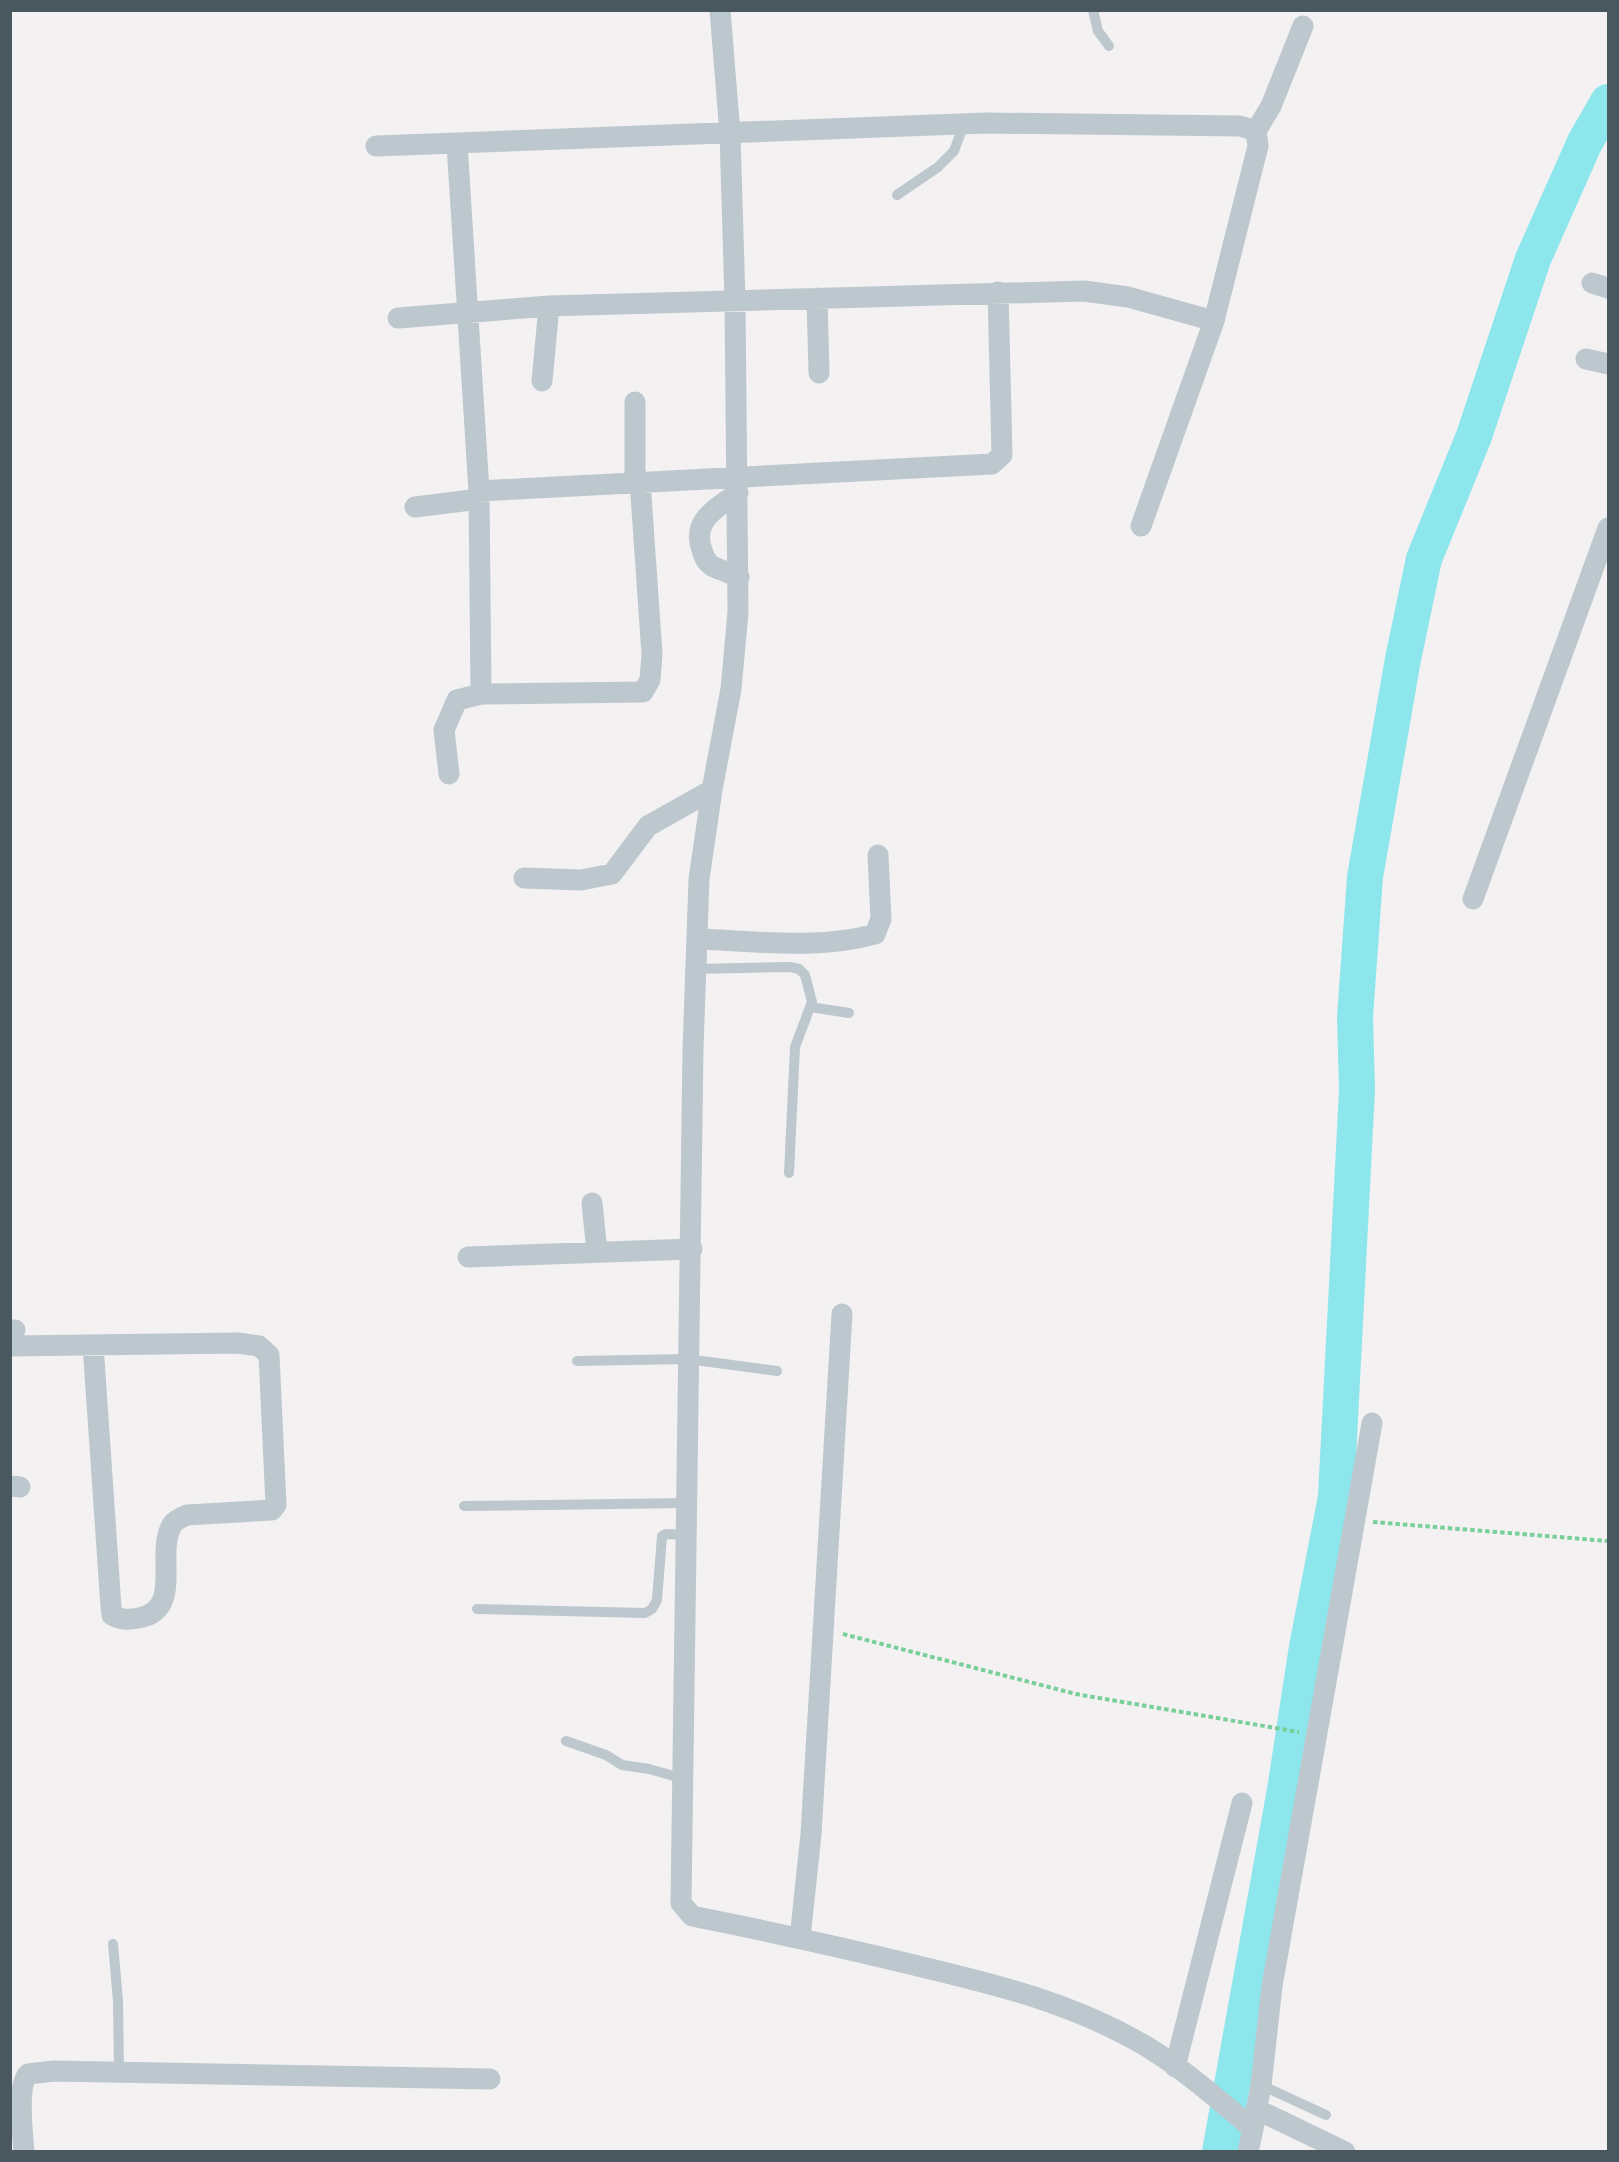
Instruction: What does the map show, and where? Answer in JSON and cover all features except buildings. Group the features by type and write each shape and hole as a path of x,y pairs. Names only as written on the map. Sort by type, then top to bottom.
{"street":[{"path":"720,10 730,134 739,577 731,689 712,790 699,879 693,1049 692,1249 687,1359 688,1503 681,1778 681,1903 692,1916 800,1938 1041,1997 1088,2016 1139,2043 1250,2119 1345,2151"},
{"path":"1141,526 1214,321 1258,146 1256,131 1271,106 1303,26"},
{"path":"376,146 964,124 1240,126 1256,131"},
{"path":"457,144 479,495 481,694"},
{"path":"398,318 549,306 1084,291 1128,297 1214,321"},
{"path":"414,507 479,495 637,481 738,485 992,464 1002,455 998,292"},
{"path":"817,298 819,373"},
{"path":"542,381 549,306"},
{"path":"1586,359 1608,364"},
{"path":"449,774 444,730 457,700 481,694 643,692 650,680 652,654 637,481 635,402"},
{"path":"738,485 711,510 699,530 699,544 704,558 712,566 739,577"},
{"path":"1473,899 1608,528"},
{"path":"524,878 581,880 612,874 648,826 712,790"},
{"path":"698,939 815,942 856,940 875,934 881,920 878,855"},
{"path":"592,1203 597,1252"},
{"path":"468,1257 692,1249"},
{"path":"800,1938 811,1834 842,1314"},
{"path":"12,1336 93,1345 238,1343 259,1346 269,1355 276,1480 274,1507 272,1510 187,1515 177,1520 171,1526 163,1603 156,1613 139,1618 121,1620 112,1615 93,1345"},
{"path":"1248,2151 1250,2119 1261,2085 1272,1986 1372,1424"},
{"path":"1175,2067 1242,1803"},
{"path":"24,2151 21,2095 24,2078 28,2074 54,2071 490,2079"}],"lane":[{"path":"1093,10 1098,31 1109,46"},
{"path":"897,195 938,167 954,151 964,124"},
{"path":"697,969 799,969 805,975 812,1002 795,1047 789,1173"},
{"path":"810,1007 849,1013"},
{"path":"577,1361 687,1359 777,1371"},
{"path":"464,1506 688,1503"},
{"path":"477,1610 645,1613 652,1609 657,1600 662,1536 666,1534 687,1535"},
{"path":"566,1741 606,1755 622,1765 649,1769 681,1778"},
{"path":"113,1944 118,2001 119,2072"},
{"path":"1261,2085 1326,2115"}],"path":[{"path":"1355,1522 1608,1541"},
{"path":"840,1633 1076,1694 1280,1729"}],"waterway":[{"path":"1220,2152 1285,1790 1307,1647 1336,1497 1357,1090 1355,1017 1365,877 1403,659 1424,559 1474,436 1533,259 1585,142 1608,102"}]}
